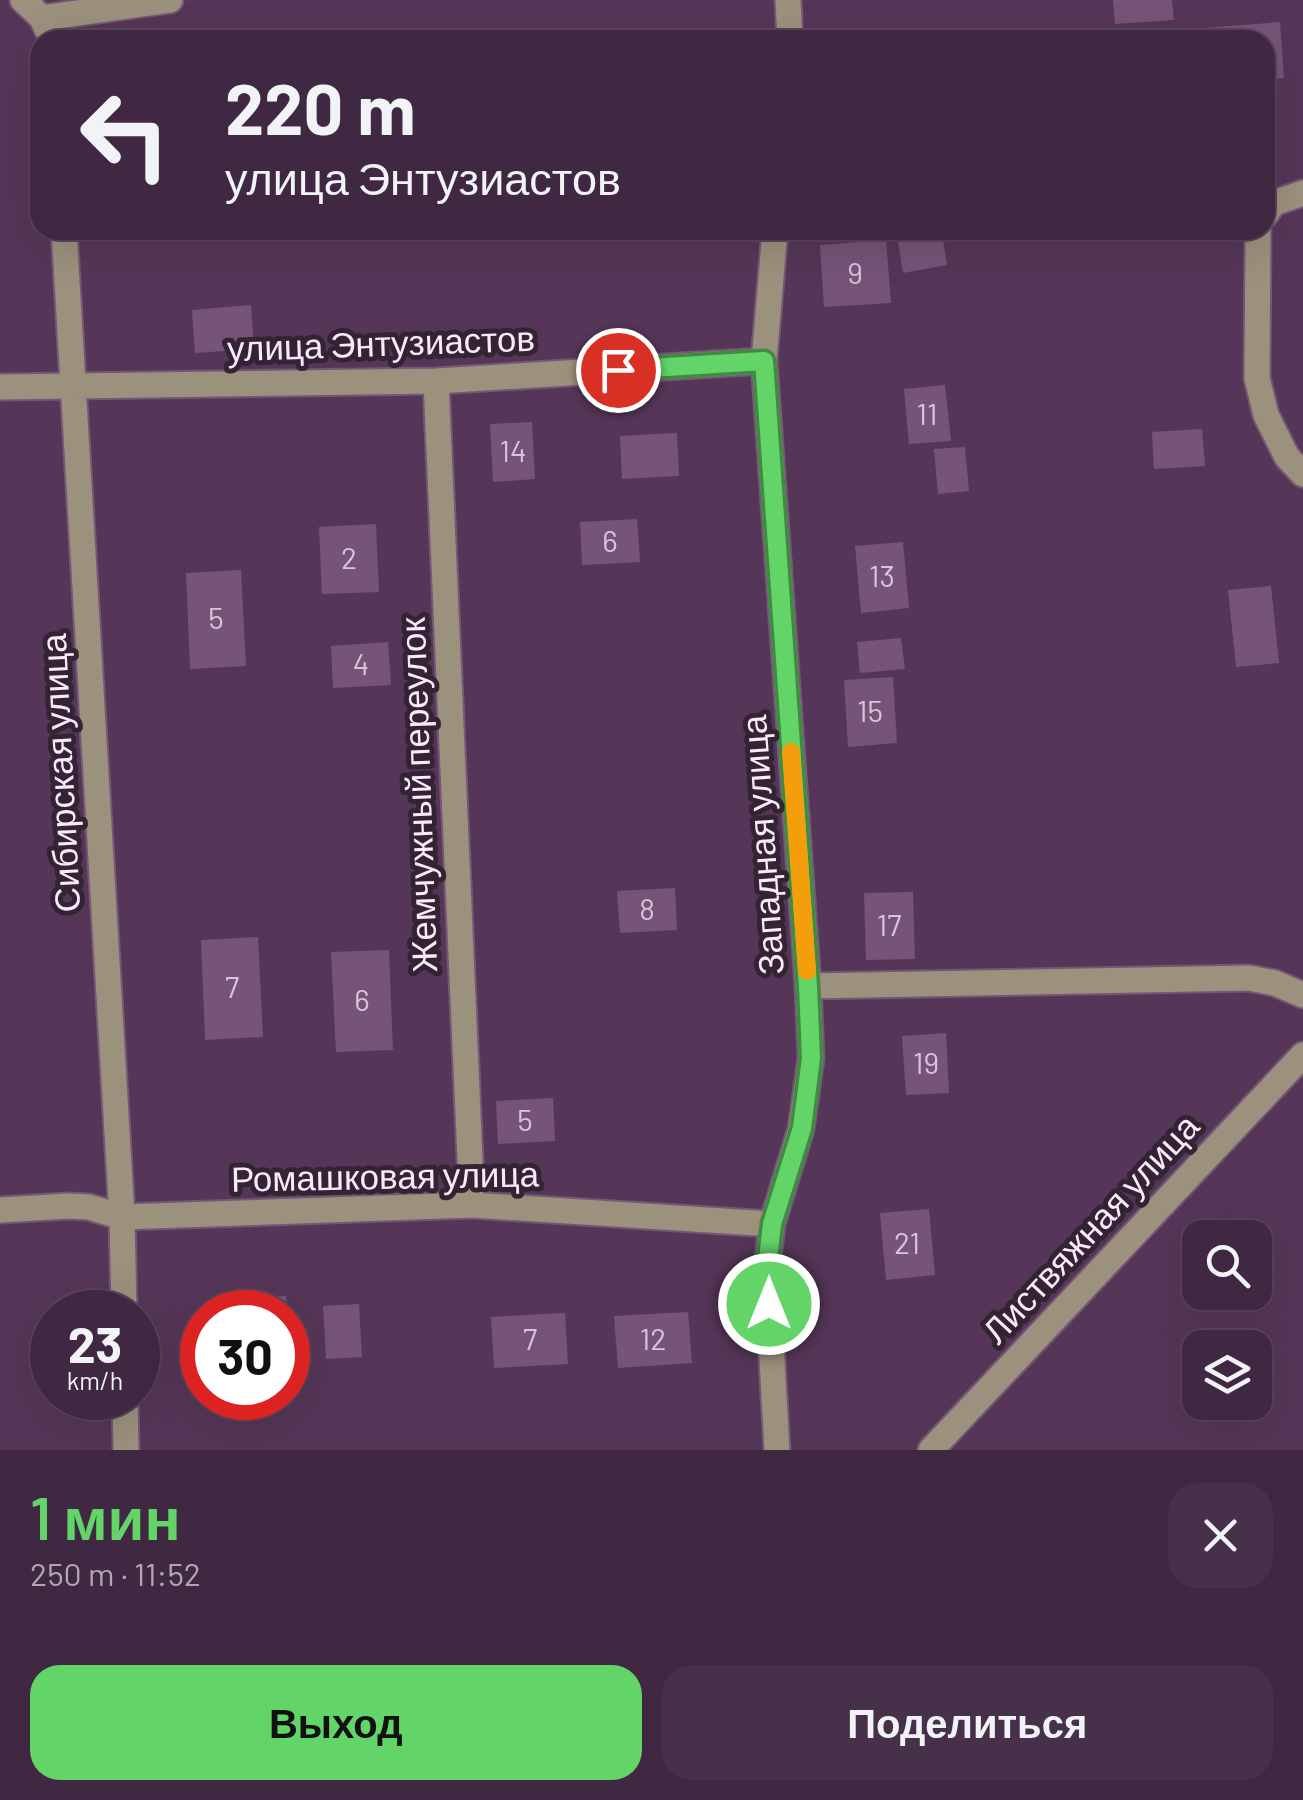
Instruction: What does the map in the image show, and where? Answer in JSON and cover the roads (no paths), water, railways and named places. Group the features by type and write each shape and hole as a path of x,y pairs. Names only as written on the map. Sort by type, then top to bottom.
{"street":[{"path":"39,19 170,0"},
{"path":"788,0 790,30"},
{"path":"1275,202 1303,193"},
{"name":"Сибирская улица","path":"65,240 124,1290"},
{"name":"Западная улица","path":"774,240 764,361 811,1058 802,1128 772,1224 767,1268 777,1450"},
{"path":"1258,240 1257,378 1266,415 1287,457 1303,474"},
{"name":"улица Энтузиастов","path":"0,387 436,381 764,361"},
{"name":"Жемчужный переулок","path":"436,381 472,1205"},
{"path":"808,986 1249,978 1275,983 1303,995"},
{"name":"Листвяжная улица","path":"931,1450 1303,1056"},
{"name":"Ромашковая улица","path":"0,1210 89,1207 122,1216 472,1205 772,1224"},
{"path":"125,1420 126,1450"}]}
